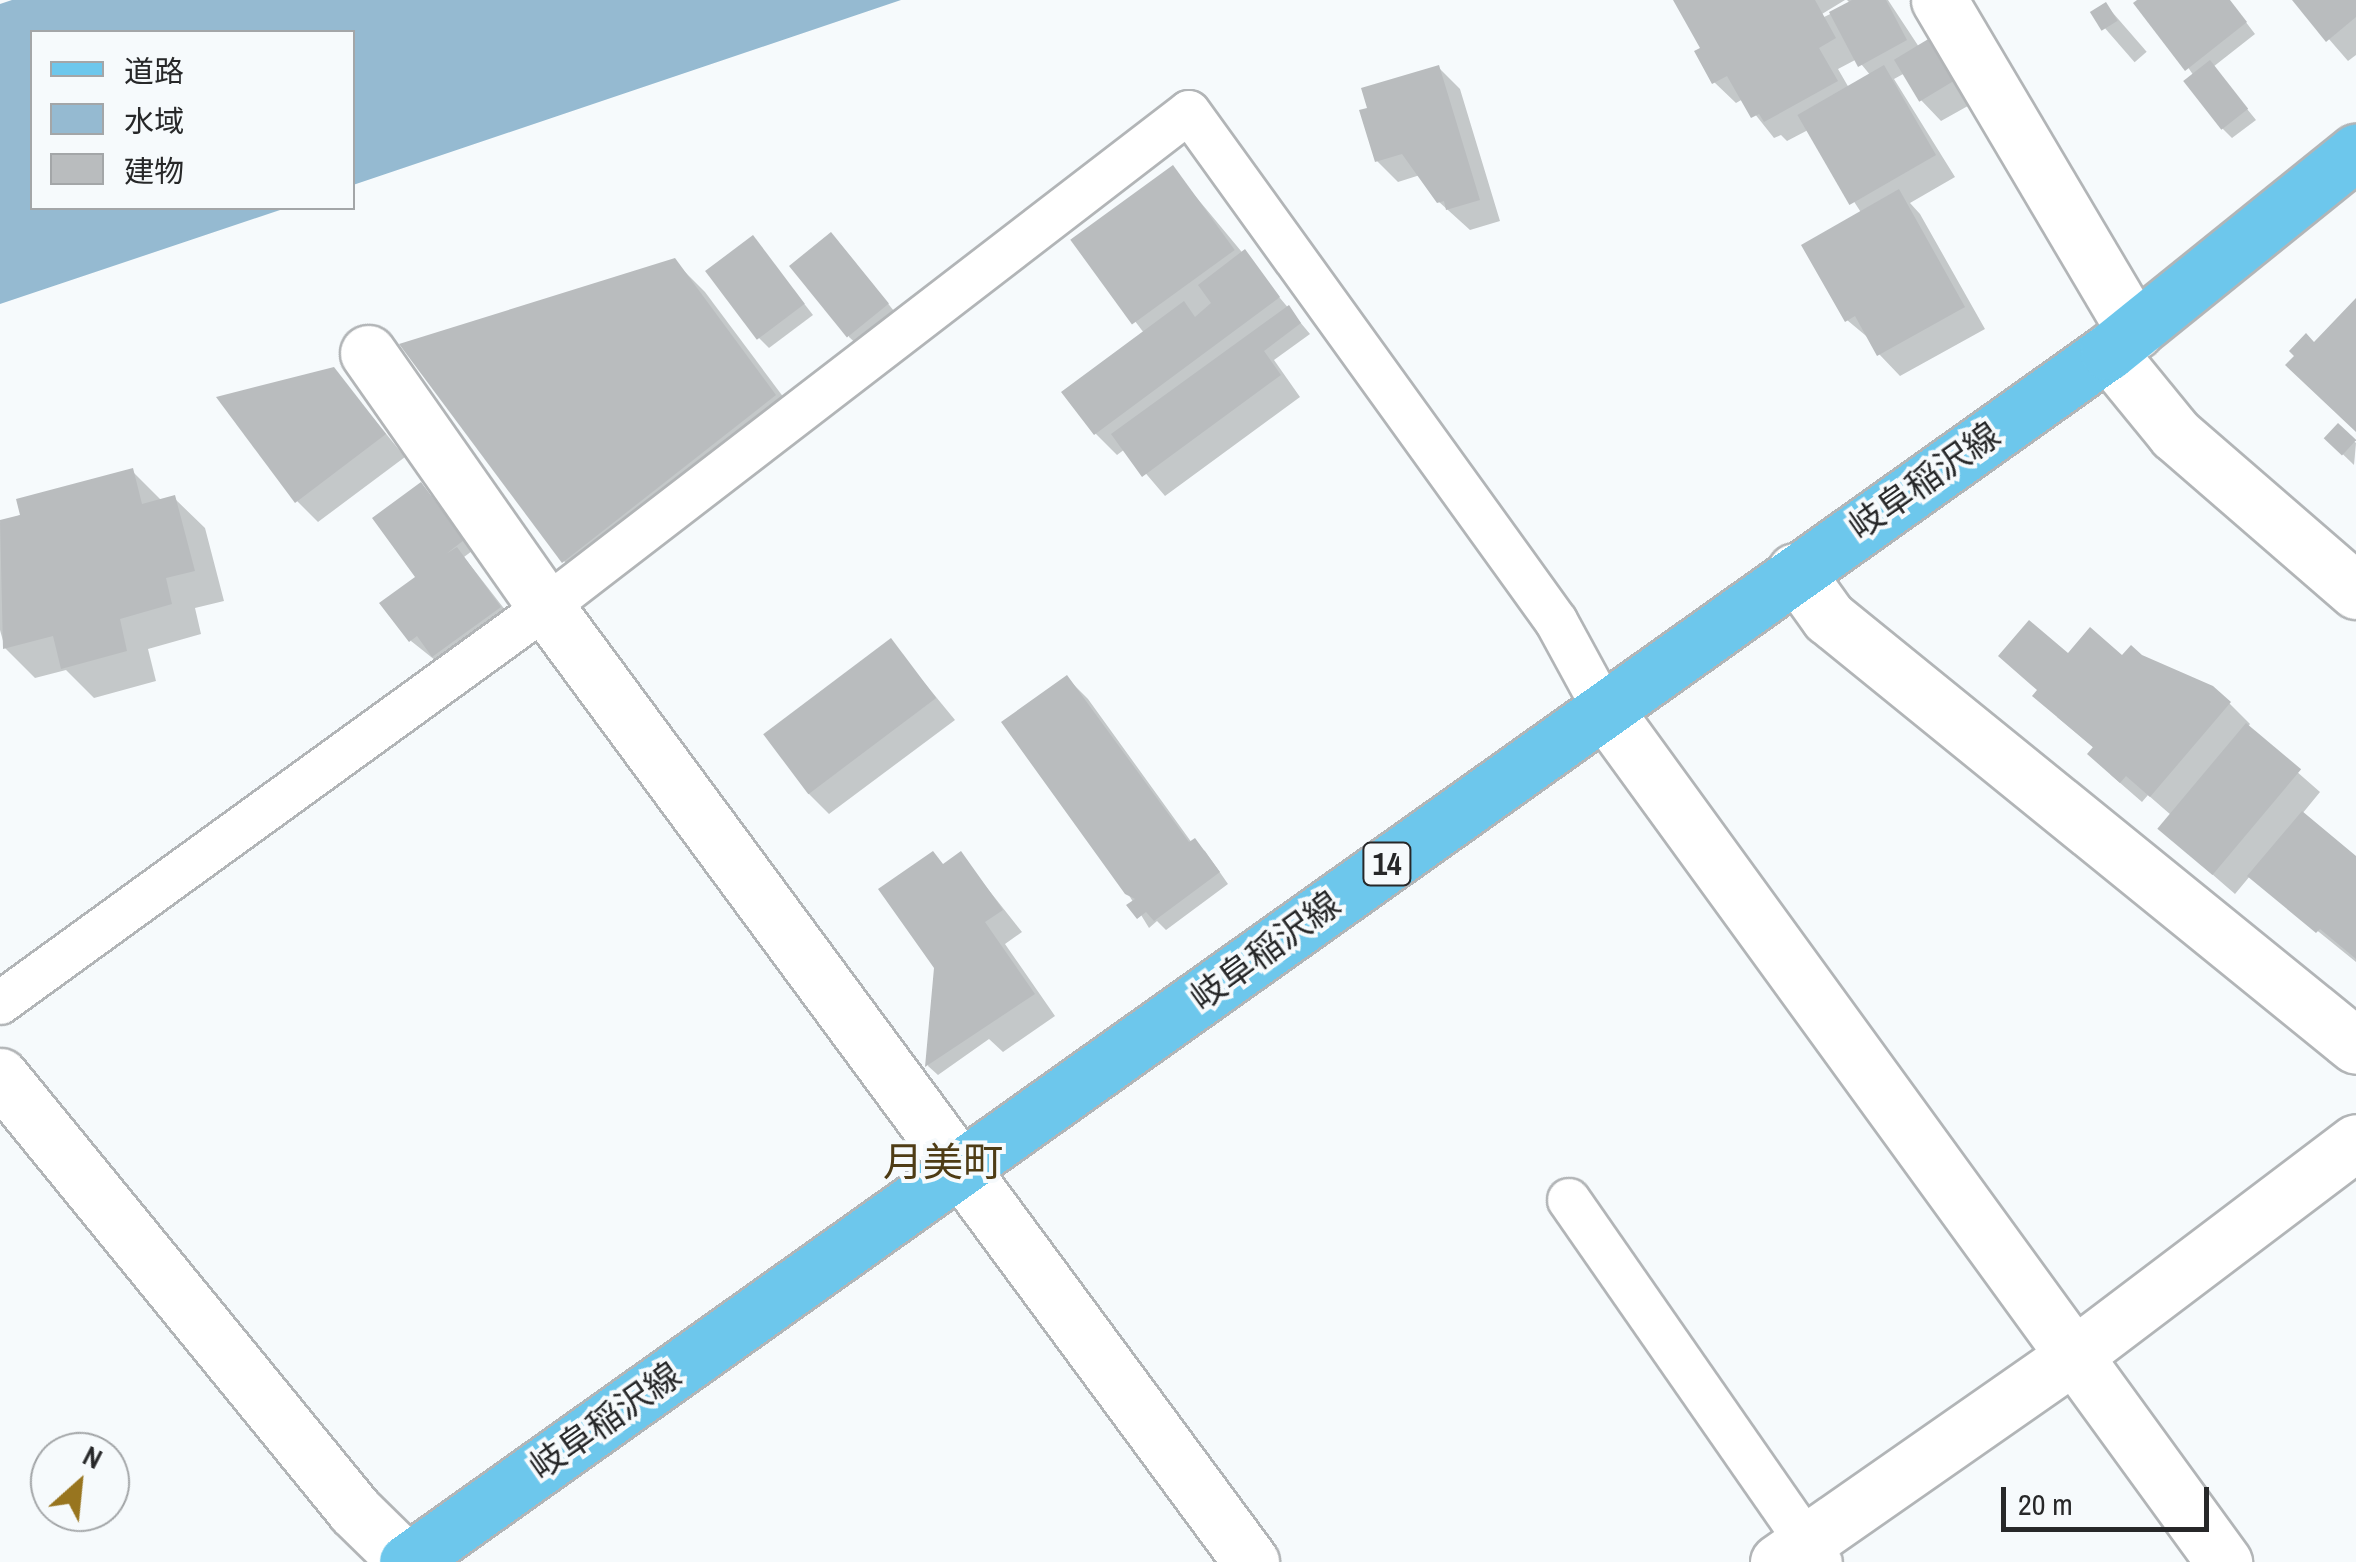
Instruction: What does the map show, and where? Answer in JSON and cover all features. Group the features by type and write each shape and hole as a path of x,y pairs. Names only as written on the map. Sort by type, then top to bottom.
{"main road":[{"name":"岐阜稲沢線","path":"407,1562 2121,342 2356,152"}],"street":[{"path":"1939,0 2121,342 2175,434 2356,591"},
{"path":"368,353 546,606 1251,1562"},
{"path":"1795,571 1828,618 2356,1046"},
{"path":"1604,708 2224,1562"},
{"path":"0,1076 355,1511 407,1562"},
{"path":"1802,1555 2356,1142"}],"lane":[{"path":"0,1003 546,606 1189,112 1556,621 1604,708"},
{"path":"1569,1200 1802,1555"}],"water":[{"path":"12,0 901,0 355,184 355,30 30,30 30,210 280,210 0,304 0,4"}],"building":[{"path":"1673,0 1815,0 1836,38 1819,48 1838,81 1764,122 1759,114 1751,118 1727,76 1712,84 1694,51 1700,48"},
{"path":"1852,0 1886,0 1907,40 1858,67 1829,12"},
{"path":"2230,0 2247,22 2185,71 2133,3"},
{"path":"2292,0 2356,0 2356,17 2326,42"},
{"path":"2106,2 2118,21 2102,31 2090,12"},
{"path":"1930,38 1955,80 1919,102 1894,60"},
{"path":"2210,60 2248,109 2221,130 2183,81"},
{"path":"1439,65 1480,200 1446,210 1444,201 1437,203 1402,154 1375,162 1359,110 1367,108 1361,88"},
{"path":"1884,65 1936,155 1849,205 1797,115"},
{"path":"1173,165 1235,250 1132,325 1070,240"},
{"path":"1899,189 1965,307 1877,356 1855,316 1845,322 1801,245"},
{"path":"831,232 889,303 847,337 789,266"},
{"path":"753,235 805,304 757,340 705,271"},
{"path":"1245,249 1280,297 1094,435 1061,392 1184,301 1195,317 1211,303 1198,285"},
{"path":"675,258 776,395 562,563 399,344"},
{"path":"2356,298 2356,432 2285,365 2294,356 2289,351 2306,333 2314,342"},
{"path":"1289,305 1301,323 1264,351 1281,375 1142,477 1111,434"},
{"path":"334,367 386,434 295,503 216,397"},
{"path":"2338,423 2356,440 2342,455 2324,438"},
{"path":"133,468 142,504 175,495 195,571 166,578 172,604 120,619 127,651 61,669 53,636 3,649 0,520 20,515 16,499"},
{"path":"421,482 464,540 446,554 457,547 501,607 432,657 417,636 409,642 379,603 415,577 372,518"},
{"path":"2029,620 2068,653 2090,627 2122,655 2131,645 2142,655 2213,686 2231,702 2150,797 2126,776 2120,783 2087,754 2093,747 2032,696 2037,690 1998,656"},
{"path":"891,638 936,698 808,794 763,734"},
{"path":"1067,675 1189,842 1195,838 1220,872 1154,921 1146,912 1137,919 1126,905 1135,899 1125,894 1001,722"},
{"path":"2246,723 2301,769 2212,875 2157,829"},
{"path":"2302,811 2356,856 2356,959 2320,929 2316,933 2247,876"},
{"path":"933,851 943,864 961,851 1003,910 985,922 1035,994 925,1067 934,968 878,889"}],"district":[{"name":"月美町","path":"943,1162"}]}
